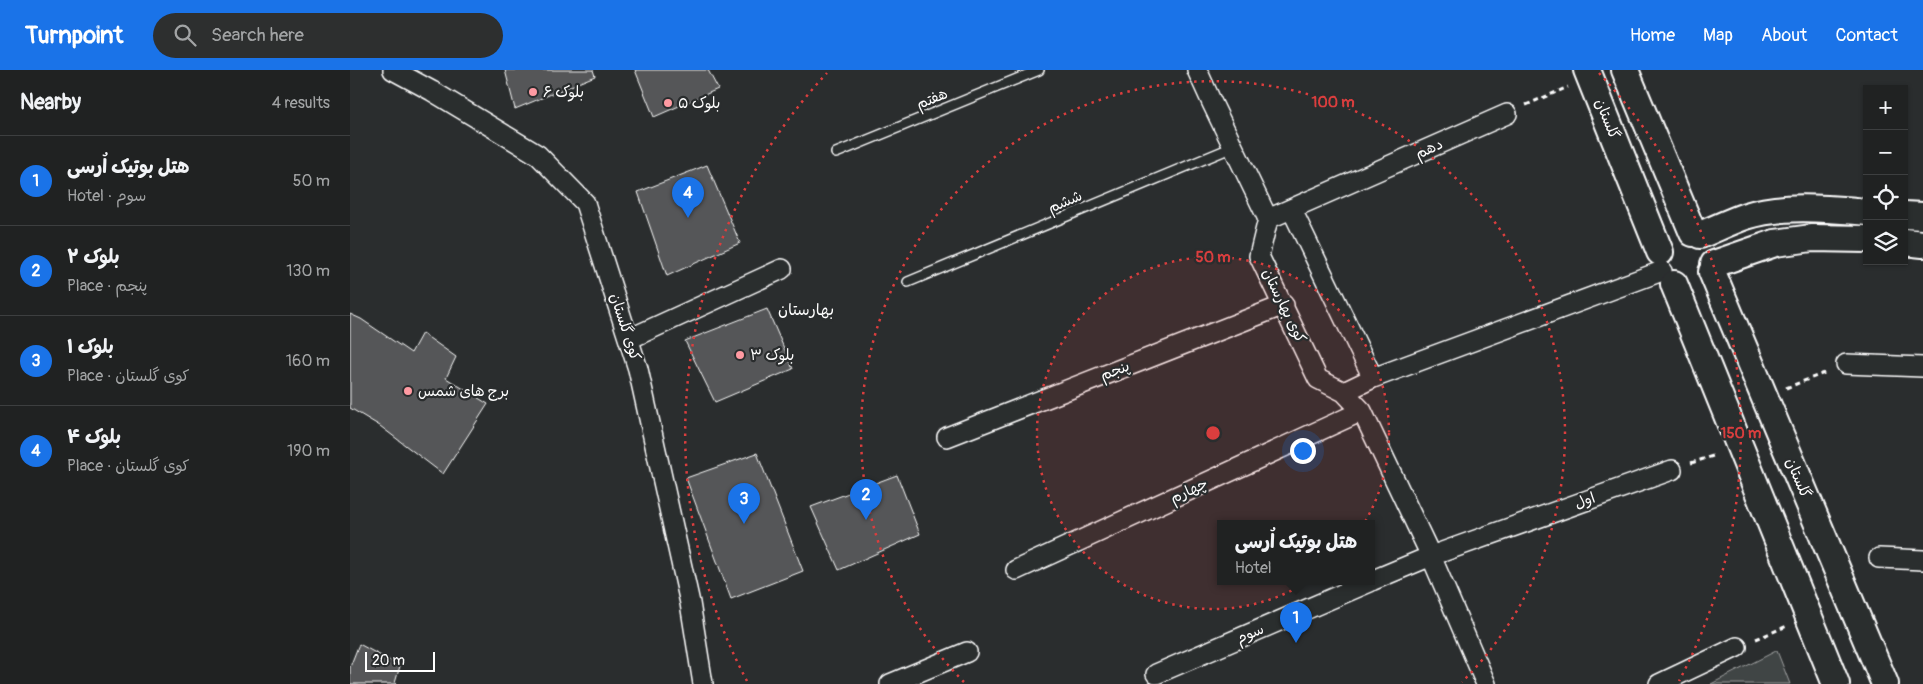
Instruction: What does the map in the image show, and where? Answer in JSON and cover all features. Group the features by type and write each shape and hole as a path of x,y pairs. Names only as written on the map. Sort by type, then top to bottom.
{"main road":[{"path":"1625,70 1696,234 1708,242 1712,248 1713,268 1707,279 1691,287 1683,287 1665,269 1670,238 1678,234 1696,234 1748,215 1776,210 1825,208 1863,212"},
{"name":"گلستان","path":"1588,74 1665,269 1740,447 1836,684"},
{"path":"1908,215 1923,216"},
{"path":"1713,268 1775,243 1812,238 1863,239"},
{"path":"1908,242 1923,244"},
{"name":"گلستان","path":"1713,268 1764,397 1885,684"}],"street":[{"name":"کوی گلستان","path":"393,70 432,91 538,155 585,203 638,369 690,603 703,684"},
{"path":"1198,70 1268,219"},
{"name":"دهم","path":"1268,219 1507,114"},
{"path":"1292,210 1373,378"},
{"name":"کوی بهارستان","path":"1268,219 1259,256 1284,304 1318,379 1344,392 1362,411 1431,556 1486,684"},
{"path":"628,339 782,269"},
{"path":"1344,392 1373,378 1665,269"},
{"name":"پنجم","path":"947,437 1284,304"},
{"path":"1846,364 1923,366"},
{"name":"چهارم","path":"1016,570 1362,411"},
{"name":"اول","path":"1431,556 1672,470"},
{"name":"سوم","path":"1375,580 1431,556"},
{"path":"1879,558 1923,560"},
{"name":"سوم","path":"1156,674 1364,585"},
{"path":"1659,684 1737,647"},
{"path":"890,684 967,652"}],"lane":[{"name":"هفتم","path":"836,153 1039,70"},
{"name":"ششم","path":"908,282 1233,147"}],"path":[{"path":"1507,114 1588,74"},
{"path":"1764,397 1846,364"},
{"path":"1672,470 1740,447"},
{"path":"1737,647 1809,617"}],"shaded area":[{"path":"1776,651 1790,684 1711,684"}],"building":[{"name":"بلوک ۶","path":"505,70 593,70 595,76 515,109"},
{"name":"بلوک ۵","path":"635,70 708,70 718,89 654,117"},
{"path":"707,165 740,243 667,276 638,192"},
{"name":"بلوک ۳","path":"767,309 793,369 715,402 685,341"},
{"name":"برج های شمس","path":"350,314 361,319 411,353 422,333 456,357 446,378 488,404 443,474 380,426 350,408"},
{"path":"757,453 803,571 731,599 686,478"},
{"path":"897,475 920,534 839,570 811,507"},
{"path":"359,644 400,666 395,683 397,684 350,684 350,667"}],"place":[{"name":"بلوک ۶","path":"533,92"},
{"name":"بلوک ۵","path":"668,103"},
{"name":"بلوک ۴","path":"688,218"},
{"name":"بلوک ۳","path":"740,355"},
{"name":"برج های شمس","path":"408,391"},
{"name":"بلوک ۲","path":"866,520"},
{"name":"بلوک ۱","path":"744,524"},
{"name":"هتل بوتیک اُرسی","path":"1296,643"}],"district":[{"name":"بهارستان","path":"806,310"}]}
